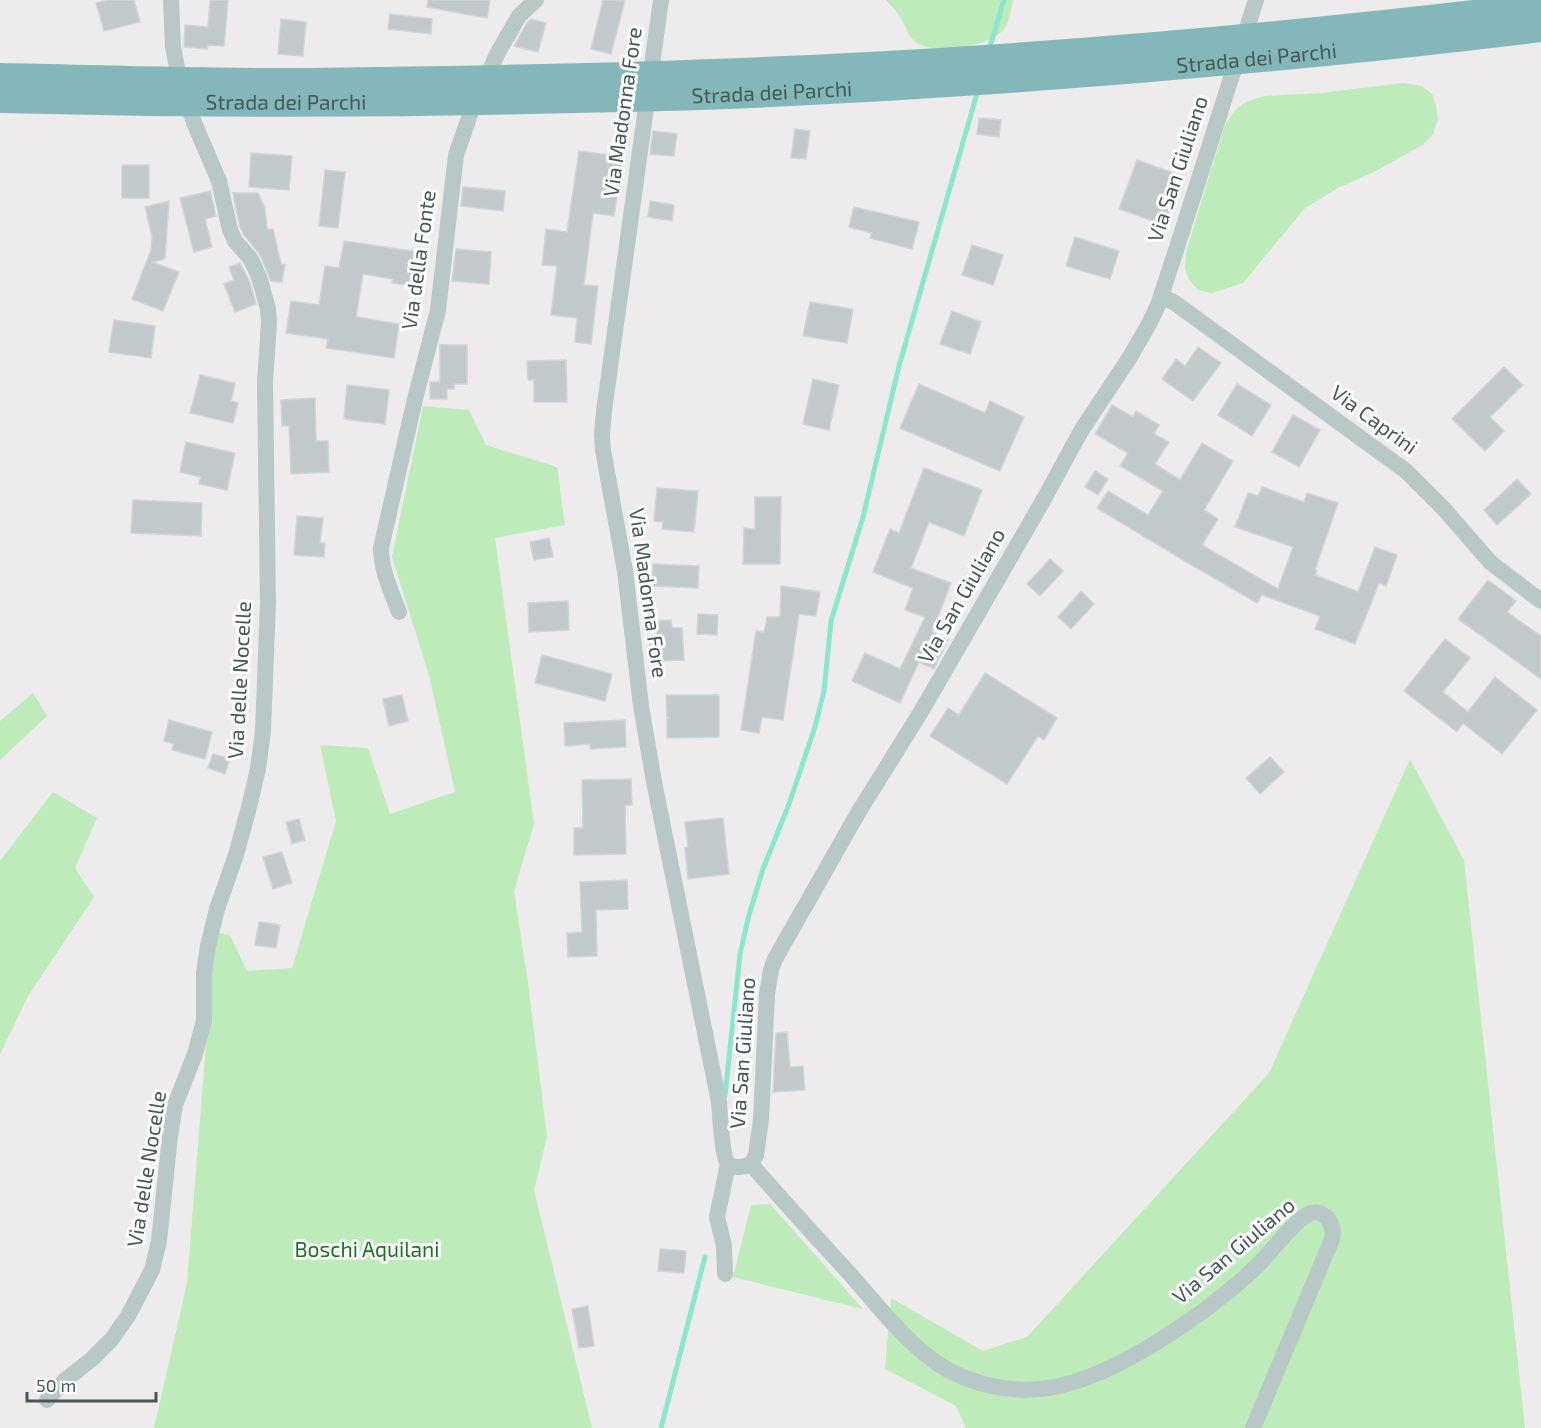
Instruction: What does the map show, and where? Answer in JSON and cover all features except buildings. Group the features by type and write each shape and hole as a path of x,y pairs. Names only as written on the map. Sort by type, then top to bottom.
{"highway":[{"name":"Strada dei Parchi","path":"0,77 306,82 520,79 765,71 1007,57 1250,38 1541,6"},
{"name":"Strada dei Parchi","path":"0,99 306,104 725,95 1134,70 1293,56 1541,28"}],"street":[{"name":"Via delle Nocelle","path":"47,1400 64,1381 92,1359 111,1340 128,1316 152,1270 159,1241 173,1113 198,1046 204,1021 204,973 208,946 251,797 263,731 268,602 266,369 268,309 255,268 250,258 235,241 230,230 219,182 182,88 173,47 171,0"},
{"name":"Via Madonna Fore","path":"661,0 604,411 603,450 625,571 650,761 719,1102 724,1154 728,1164"},
{"name":"Via San Giuliano","path":"1253,1428 1332,1239 1334,1232 1332,1224 1322,1215 1311,1213 1299,1220 1270,1253 1236,1284 1188,1321 1144,1349 1098,1374 1046,1388 1021,1390 992,1386 967,1379 928,1357 751,1164 756,1155 761,1120 767,994 775,959 858,813 934,690 1081,431 1146,331 1161,296 1256,0"},
{"name":"Via della Fonte","path":"399,612 385,574 381,548 438,310 456,155 471,112 497,54 530,2"},
{"name":"Via Caprini","path":"1161,296 1175,303 1406,471 1443,508 1491,563 1541,601"},
{"path":"725,1274 724,1246 717,1217 728,1164 743,1167 751,1164"}],"green space":[{"path":"886,0 1013,0 1007,23 996,36 975,45 938,48 927,47 915,41 897,12"},
{"path":"1403,83 1422,86 1432,94 1436,105 1438,119 1433,134 1424,144 1376,171 1338,188 1305,208 1243,283 1212,293 1198,290 1189,280 1185,269 1186,252 1225,125 1236,109 1246,102 1264,96 1321,93"},
{"name":"Boschi Aquilani","path":"423,406 469,410 486,445 557,467 565,525 495,538 534,824 514,891 547,1137 534,1190 592,1428 154,1428 187,1283 215,932 230,935 247,971 292,968 336,821 320,745 368,748 390,814 455,792 429,675 392,557"},
{"path":"33,693 47,716 0,760 0,721"},
{"path":"1410,759 1464,860 1525,1428 966,1428 956,1406 885,1369 891,1298 983,1351 1027,1337 1269,1073"},
{"path":"53,792 97,818 75,868 94,897 28,996 0,1054 0,861"},
{"path":"770,1204 863,1309 733,1277 751,1205"}],"waterway":[{"path":"989,50 1004,0"},
{"path":"725,1096 740,954 749,915 763,869 789,804 815,727 824,691 831,621 863,517 899,366 978,90"},
{"path":"661,1428 705,1257"}]}
